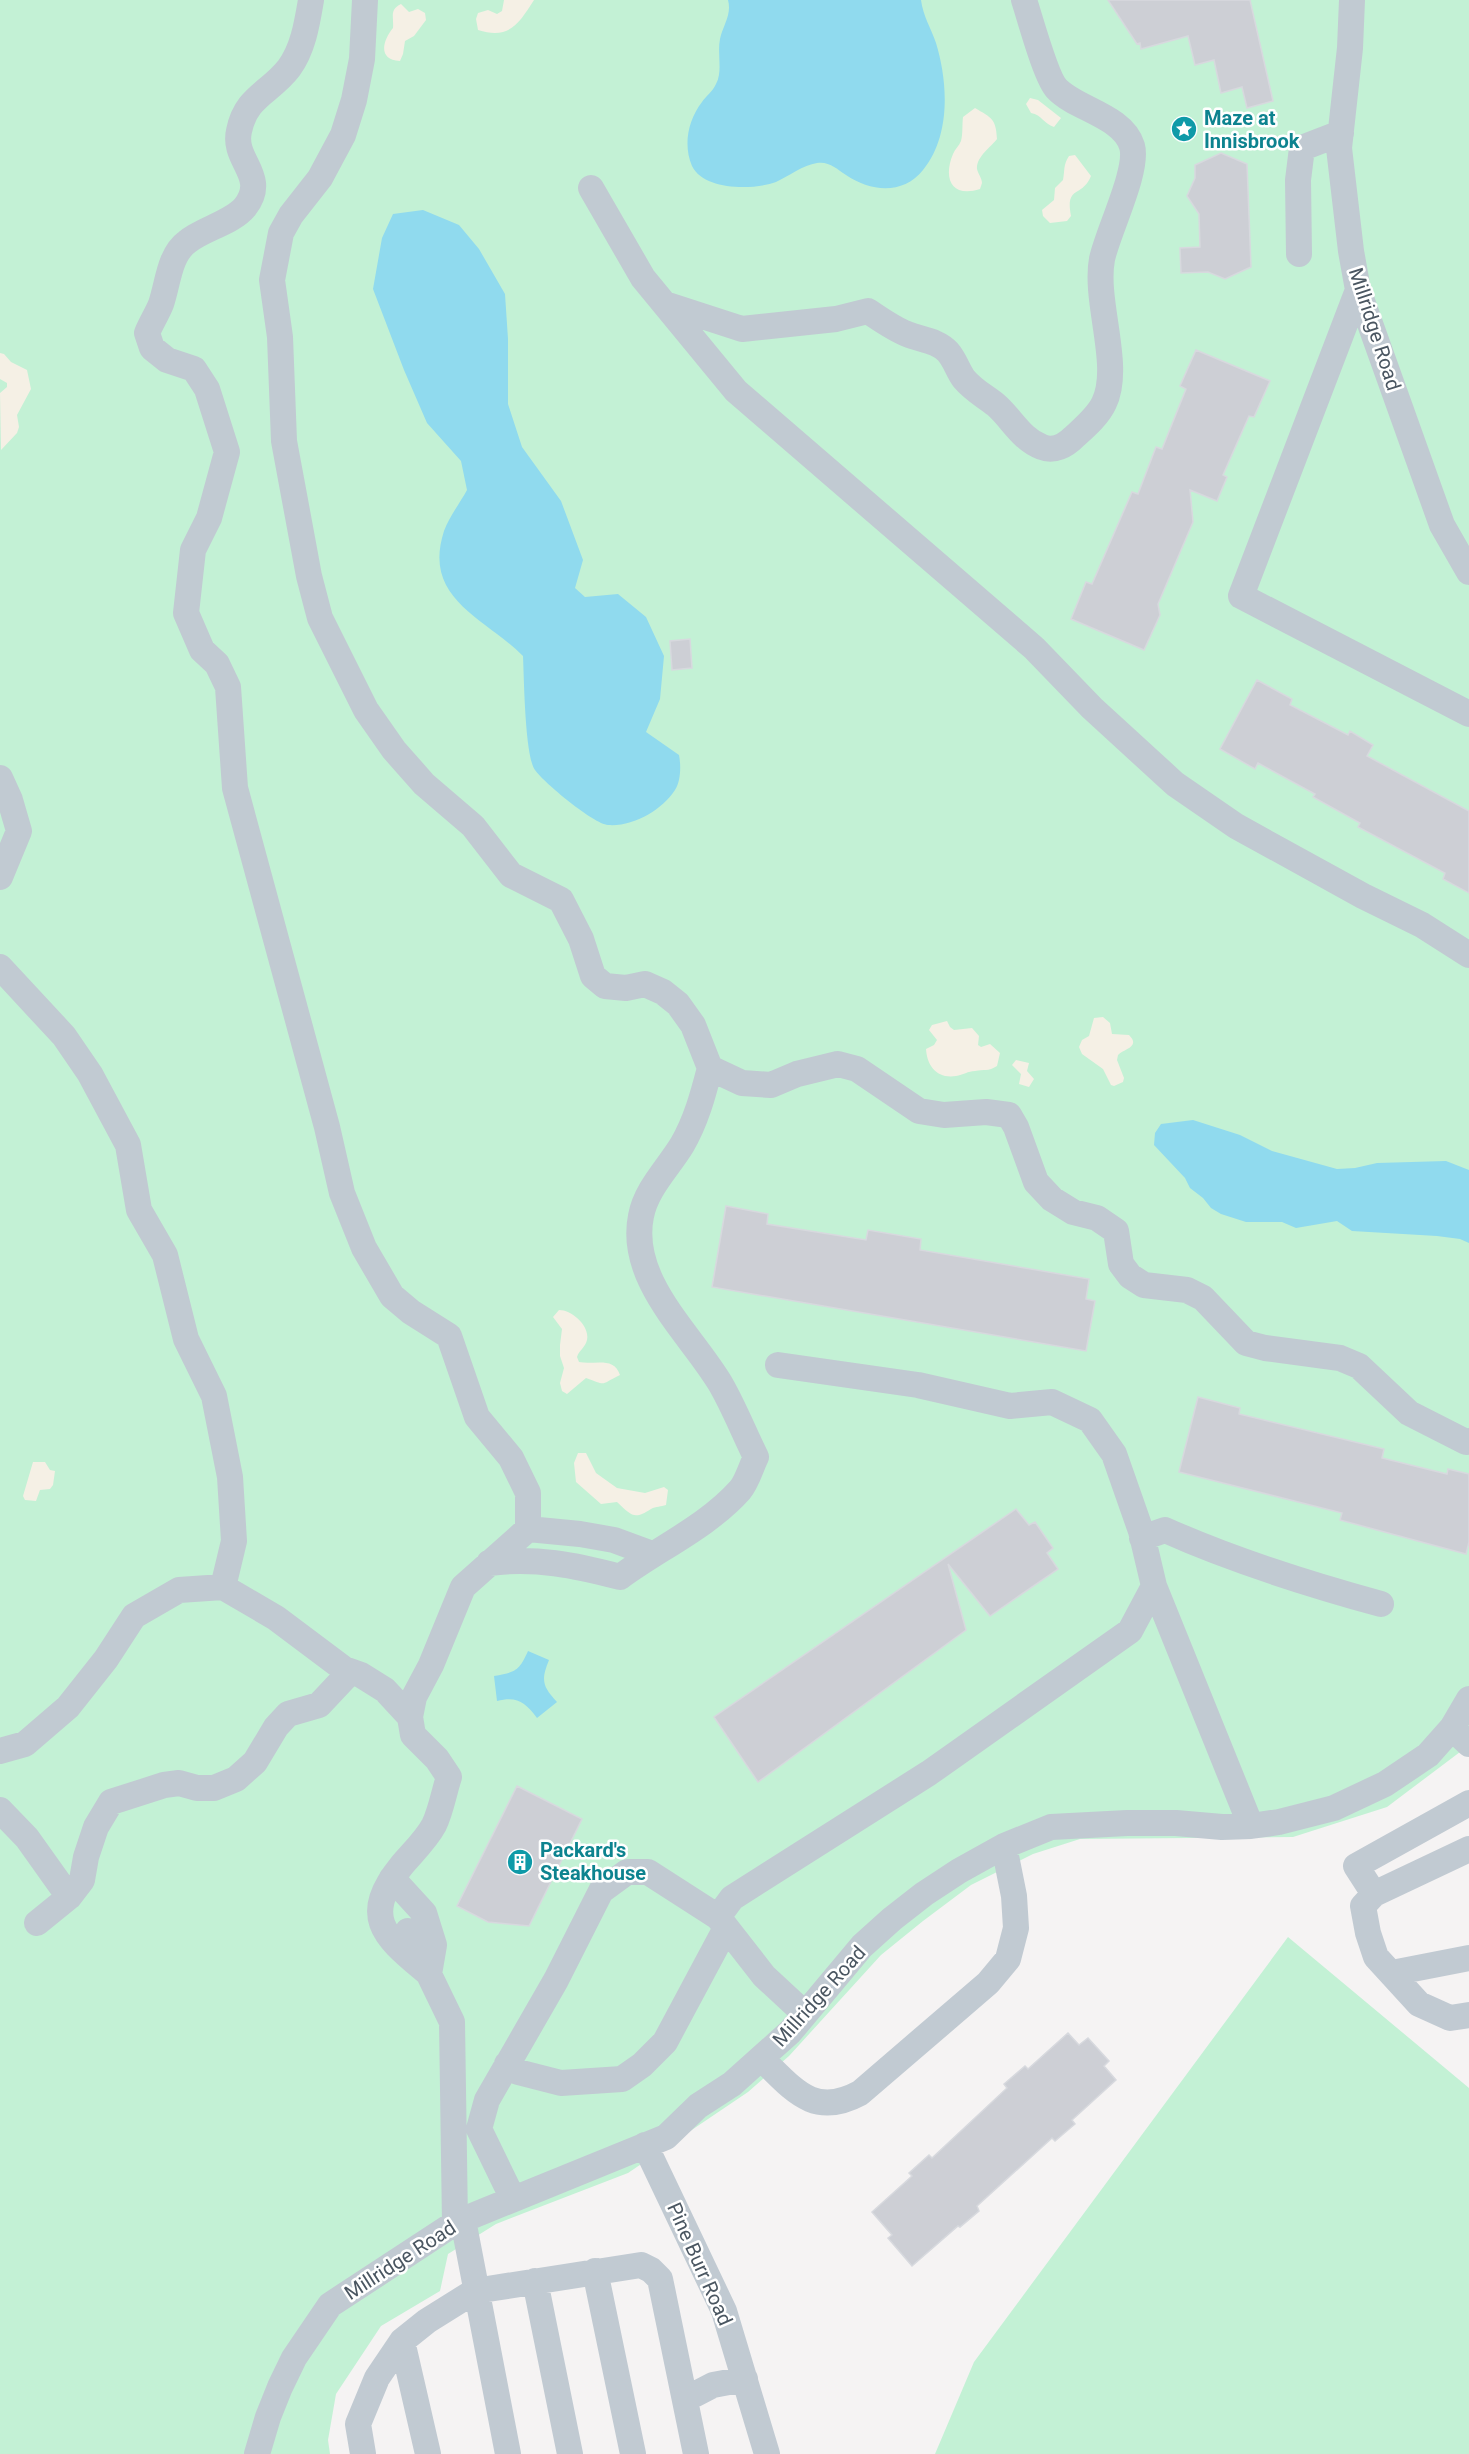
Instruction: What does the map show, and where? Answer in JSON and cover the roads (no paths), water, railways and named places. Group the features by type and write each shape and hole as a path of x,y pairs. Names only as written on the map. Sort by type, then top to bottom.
{"street":[{"path":"311,0 299,51 288,70 247,107 238,132 239,150 252,173 254,191 244,208 186,242 173,261 160,304 147,333 152,348 167,360 194,369 207,389 227,452 209,519 193,550 186,613 202,650 217,664 228,687 235,788 327,1127 342,1193 364,1248 392,1296 411,1312 449,1336 477,1417 511,1458 528,1493 528,1529"},
{"path":"365,0 362,59 354,100 343,135 321,178 291,216 281,233 272,280 280,337 284,441 309,576 320,618 366,710 394,750 424,784 473,826 511,874 561,900 581,939 593,976 605,986 626,988 645,984 663,992 678,1004 693,1025 710,1068 693,1124 681,1146 657,1180 641,1215 639,1249 646,1274 720,1383 756,1457 741,1489 703,1524 652,1554 620,1577 553,1562 519,1559 489,1563"},
{"path":"664,304 742,329 836,319 868,311 906,334 937,344 949,353 962,377 976,393 994,404 1011,419 1019,432 1042,448 1054,450 1072,440 1091,422 1105,402 1110,373 1102,308 1102,260 1133,164 1132,145 1119,128 1056,88 1042,55 1024,0"},
{"name":"Millridge Road","path":"1352,0 1350,48 1340,148 1351,251 1358,290 1442,525 1469,572"},
{"path":"1299,254 1298,180 1302,148 1341,133"},
{"path":"591,188 643,278 736,391 1034,648 1092,708 1174,784 1236,826 1362,896 1422,925 1469,955"},
{"path":"1358,290 1241,596 1469,714"},
{"path":"0,778 10,800 19,831 0,877"},
{"path":"0,967 64,1036 90,1074 128,1145 139,1210 165,1255 186,1339 214,1396 230,1477 234,1541 223,1587"},
{"path":"710,1068 742,1083 771,1085 797,1074 838,1064 857,1069 919,1111 944,1115 986,1112 1009,1115 1017,1126 1035,1182 1052,1199 1073,1212 1097,1218 1116,1231 1121,1264 1130,1276 1144,1285 1187,1290 1203,1298 1246,1343 1265,1348 1340,1358 1359,1366 1408,1413 1466,1442 1469,1441"},
{"path":"778,1365 918,1384 1010,1406 1052,1402 1090,1420 1114,1454 1142,1538 1154,1586 1251,1826"},
{"path":"429,1974 399,1948 381,1927 380,1906 392,1878 434,1825 449,1777 437,1759 413,1735 410,1717 414,1697 432,1665 463,1587 528,1529 614,1540 652,1554"},
{"path":"1142,1538 1165,1530 1208,1549 1335,1592 1381,1604"},
{"path":"507,2064 518,2072 561,2083 622,2079 642,2065 665,2042 732,1898 929,1773 1130,1631 1154,1586"},
{"path":"0,1751 25,1744 68,1707 106,1659 134,1616 179,1590 223,1587 276,1618 344,1669 385,1690 410,1717"},
{"path":"37,1923 69,1897 82,1880 86,1857 96,1827 111,1802 164,1785 179,1783 197,1788 214,1788 236,1779 255,1762 276,1727 288,1714 318,1705 350,1672"},
{"name":"Millridge Road","path":"257,2454 280,2387 300,2348 330,2305 459,2222 666,2137 698,2106 732,2084 762,2059 805,2014 862,1946 892,1918 932,1888 1004,1846 1051,1827 1127,1823 1251,1826 1307,1816 1360,1797 1461,1736 1469,1699"},
{"path":"1374,1894 1356,1866 1469,1803"},
{"path":"0,1810 27,1838 69,1897"},
{"path":"762,2059 795,2091 817,2103 830,2104 846,2100 860,2093 988,1983 1008,1959 1016,1928 1014,1896 1004,1846"},
{"path":"1469,1849 1374,1894 1363,1906 1368,1934 1376,1956 1419,2004 1450,2018 1469,2015"},
{"path":"513,2199 479,2129 487,2100 556,1980 601,1891 627,1872 648,1872 722,1922 764,1976 805,2014"},
{"path":"392,1878 424,1913 434,1945 429,1974"},
{"path":"408,1931 452,2022 459,2222 508,2454"},
{"path":"1392,1973 1469,1958"},
{"name":"Pine Burr Road","path":"645,2145 724,2311 767,2454"},
{"path":"363,2454 358,2424 377,2378 402,2341 427,2321 475,2291 641,2265 651,2270 660,2279 696,2454"},
{"path":"595,2271 633,2454"},
{"path":"535,2281 570,2454"},
{"path":"402,2341 428,2454"},
{"path":"686,2399 713,2385 745,2379"}],"water":[{"path":"728,0 921,0 940,58 945,91 943,125 939,141 923,170 906,184 886,188 856,181 825,163 812,164 767,185 730,186 707,180 698,174 689,158 688,133 697,109 718,79 719,45 728,15"},
{"path":"423,210 459,225 479,249 505,294 508,404 522,447 561,501 583,560 575,588 585,597 618,594 646,617 664,656 660,699 646,732 679,755 679,778 675,790 663,804 637,820 618,825 601,823 570,802 535,770 527,734 523,656 461,604 449,590 442,574 439,554 444,531 467,490 461,461 427,423 373,289 382,238 393,214"},
{"path":"1193,1120 1240,1135 1272,1151 1337,1169 1377,1163 1446,1161 1469,1170 1469,1243 1460,1239 1437,1236 1352,1231 1337,1221 1296,1228 1282,1222 1246,1222 1221,1214 1211,1208 1190,1188 1185,1178 1154,1145 1155,1133 1161,1124"},
{"path":"528,1651 549,1660 544,1682 548,1692 557,1702 537,1718 520,1702 510,1699 497,1701 494,1676 516,1670"}],"place":[{"name":"Maze at Innisbrook","path":"1184,129"},
{"name":"Packard's Steakhouse","path":"520,1862"}]}
